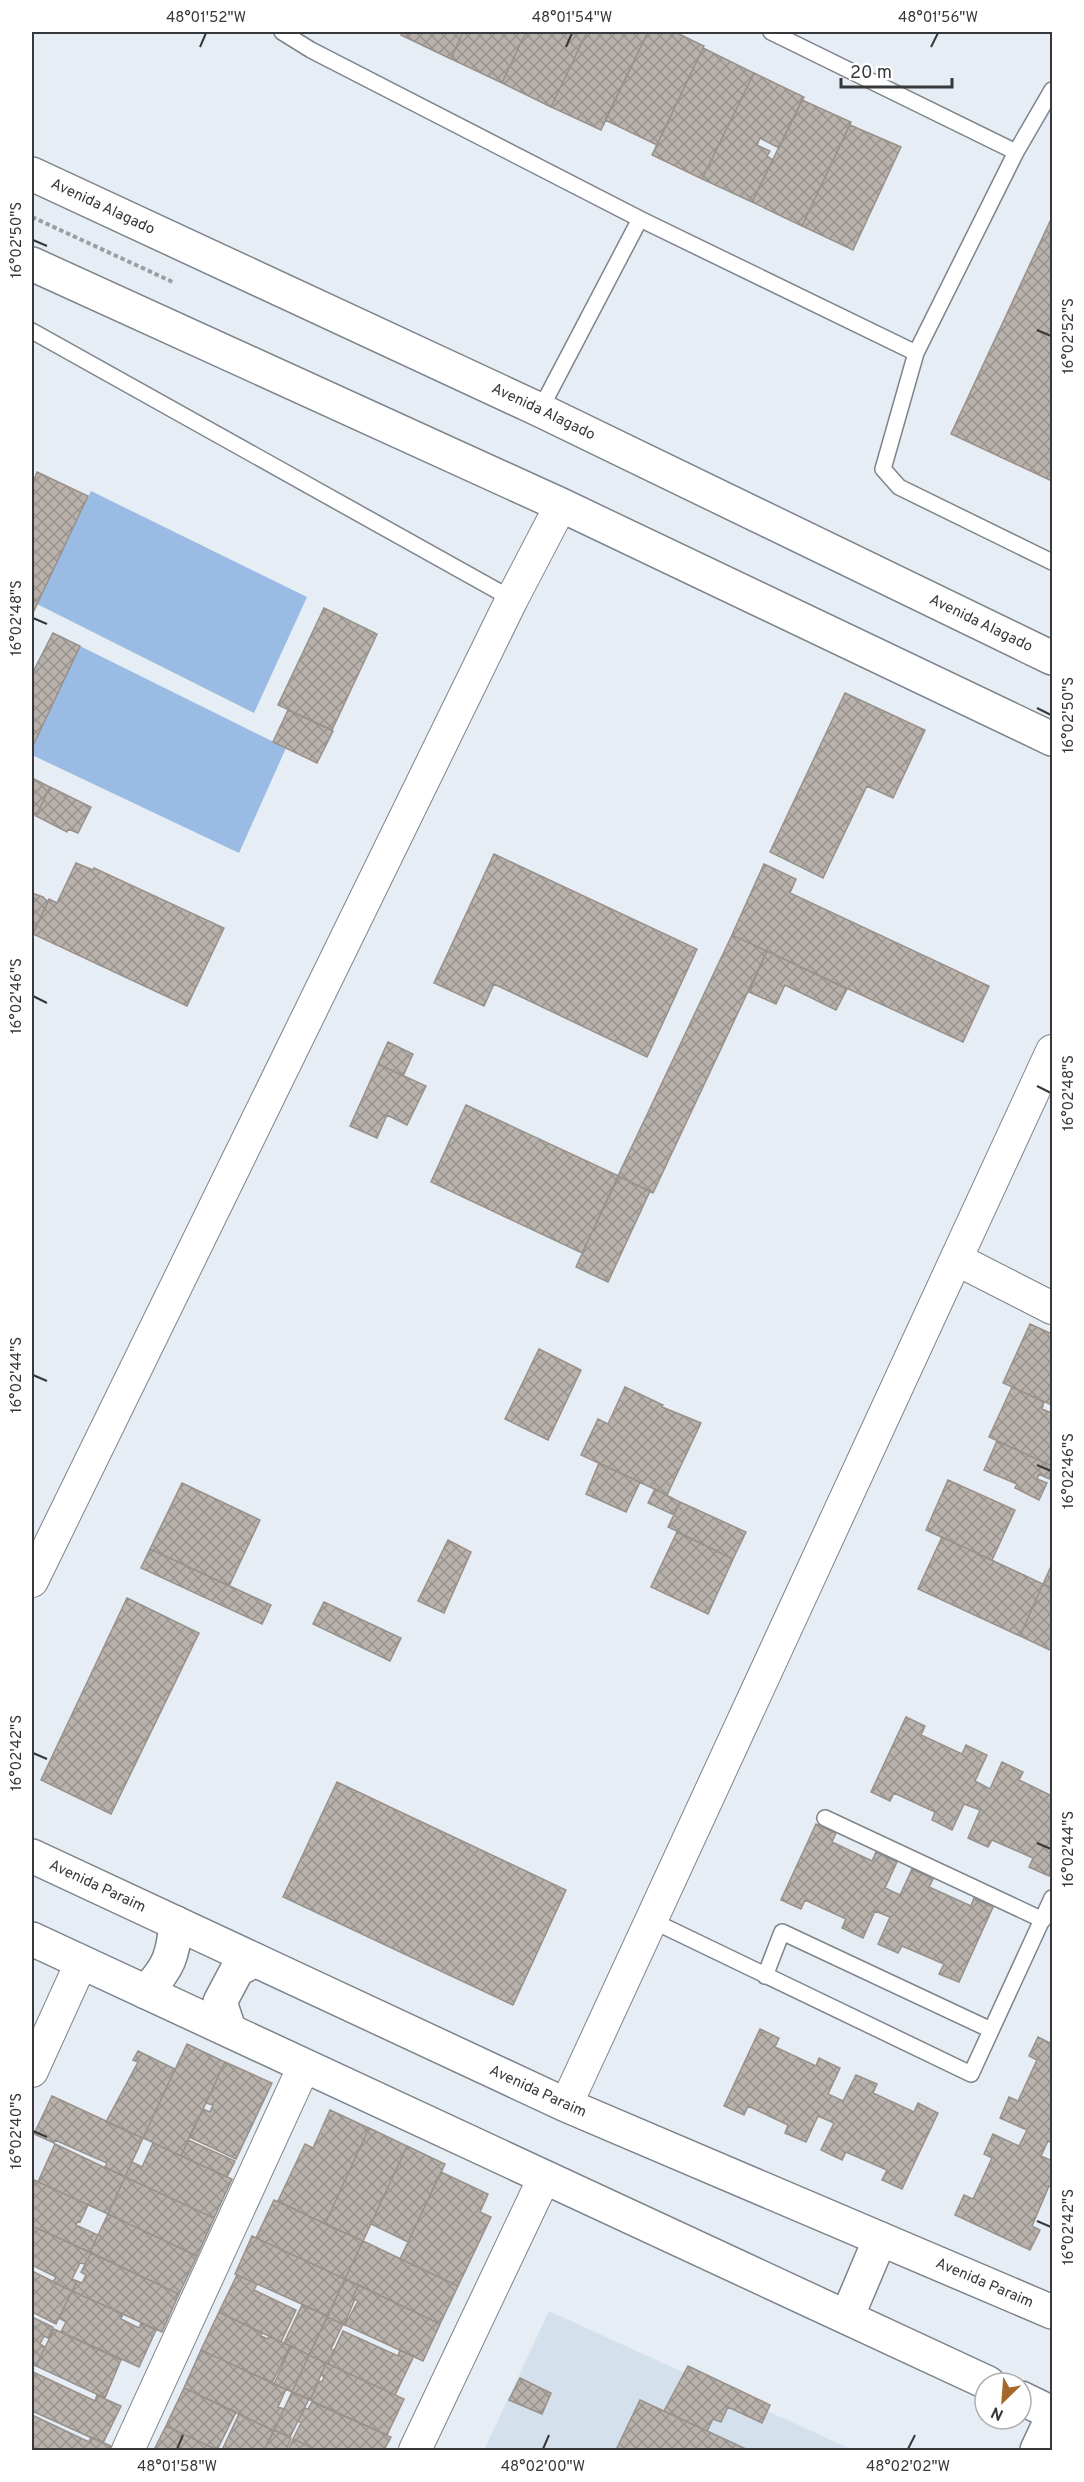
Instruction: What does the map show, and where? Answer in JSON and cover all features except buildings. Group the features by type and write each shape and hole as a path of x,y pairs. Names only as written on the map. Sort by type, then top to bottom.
{"street":[{"name":"Avenida Alagado","path":"32,174 540,410 1053,658"},
{"path":"32,264 561,504 1053,739"},
{"path":"32,1581 512,599 561,504"},
{"path":"566,2105 1053,1051"},
{"path":"956,1259 1053,1308"},
{"name":"Avenida Paraim","path":"32,1856 566,2105 1053,2312"},
{"path":"146,1992 164,1974 173,1950 176,1923"},
{"path":"32,1939 973,2376"},
{"path":"229,2029 220,2002 237,1970 255,1960"},
{"path":"32,2072 81,1963"},
{"path":"128,2451 304,2066"},
{"path":"415,2451 544,2178"},
{"path":"847,2317 880,2239"},
{"path":"1033,2404 1053,2413"},
{"path":"1037,2451 1053,2418"}],"lane":[{"path":"282,32 321,55 640,219 916,353"},
{"path":"771,32 1016,152"},
{"path":"1053,90 1016,152 916,353 883,469 899,487 1053,562"},
{"path":"540,410 640,219"},
{"path":"32,330 512,599"},
{"path":"825,1818 1042,1920"},
{"path":"651,1920 970,2074 1053,1899"},
{"path":"765,1976 782,1932 991,2030"}],"shaded area":[{"path":"91,491 307,597 254,713 35,603"},
{"path":"78,645 286,748 239,853 32,755 32,747"},
{"path":"549,2311 853,2450 484,2450"}]}
